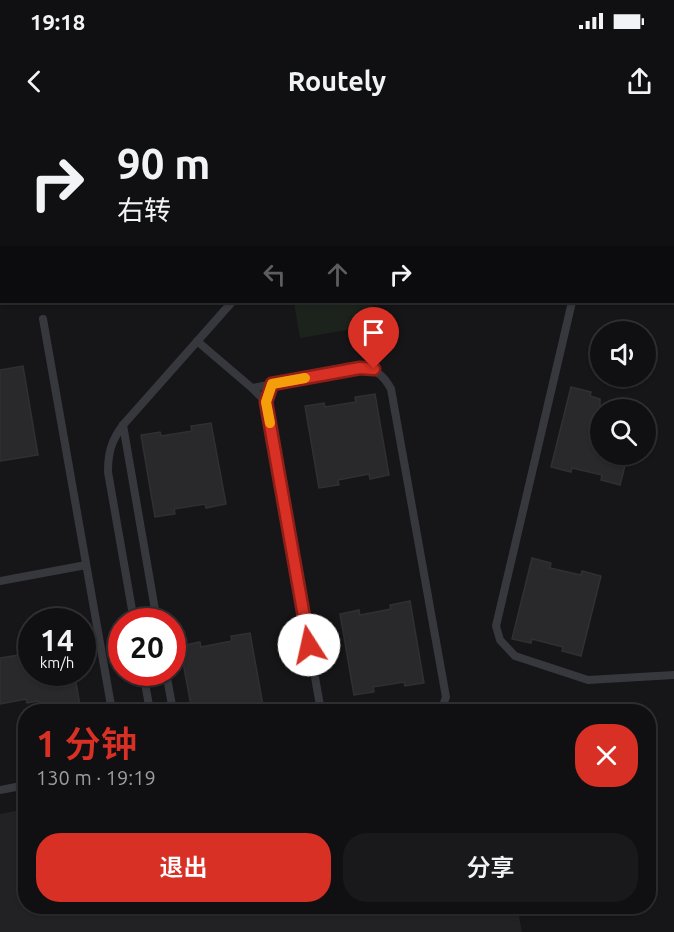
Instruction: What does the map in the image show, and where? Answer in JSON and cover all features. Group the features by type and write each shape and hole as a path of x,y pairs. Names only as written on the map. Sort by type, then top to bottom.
{"lane":[{"path":"132,608 108,472 108,453 113,439 123,425 231,303"},
{"path":"572,303 496,626 500,640 515,656 588,680 674,675"},
{"path":"43,319 111,704"},
{"path":"197,341 266,402"},
{"path":"252,388 360,368 374,369 385,378 391,389 446,697 444,704"},
{"path":"272,384 266,402 320,704"},
{"path":"123,425 155,608"},
{"path":"0,581 86,565"},
{"path":"146,686 149,704"},
{"path":"169,686 172,704"},
{"path":"0,790 18,787"}],"shaded area":[{"path":"294,303 372,303 376,325 300,338"},
{"path":"18,810 18,914 519,914 522,932 0,932 0,814"}],"building":[{"path":"23,366 38,455 0,461 0,370"},
{"path":"571,387 591,392 590,396 600,399 590,399 590,465 625,465 620,485 601,480 602,475 572,468 571,472 551,467"},
{"path":"375,394 389,475 370,479 369,474 338,480 339,485 319,488 305,406 324,403 325,407 356,402 355,397"},
{"path":"211,423 226,504 206,508 205,504 174,509 175,514 155,517 141,435 160,432 161,436 192,431 191,426"},
{"path":"532,558 551,563 550,568 581,575 582,571 601,576 581,656 562,651 563,647 532,639 531,643 512,639"},
{"path":"410,601 424,683 405,686 404,682 373,687 374,692 354,695 340,614 359,610 360,615 391,609 390,605"},
{"path":"250,633 263,704 191,704 186,678 186,645 200,642 201,647 232,641 231,636"},
{"path":"18,655 18,686 77,686 80,704 38,704 38,701 27,703 26,699 0,704 0,658"}],"slow traffic":[{"path":"270,423 266,402 272,384 305,378"}],"route":[{"path":"309,645 266,402 272,384 360,368 374,369"}]}
